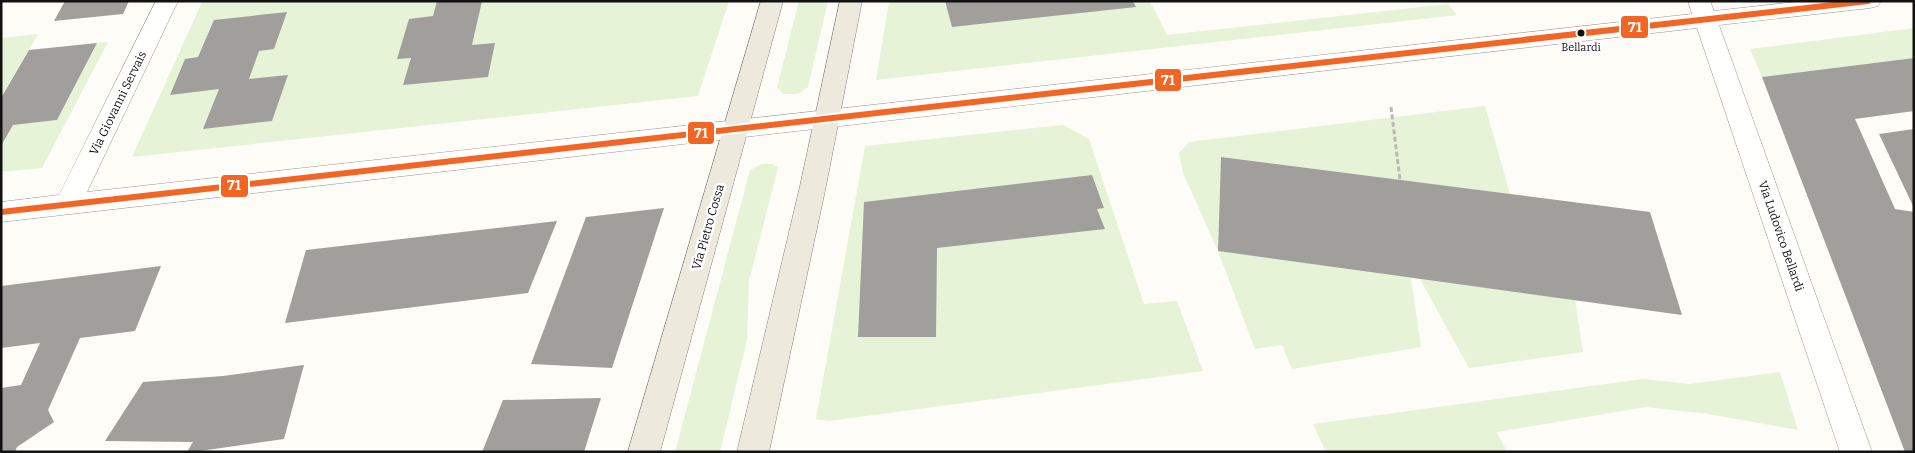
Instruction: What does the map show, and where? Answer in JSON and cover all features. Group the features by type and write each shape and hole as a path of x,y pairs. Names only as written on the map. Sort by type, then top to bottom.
{"main road":[{"name":"Via Pietro Cossa","path":"644,452 772,1"},
{"path":"753,452 813,186 851,1"}],"street":[{"name":"Via Giovanni Servais","path":"68,204 167,1"},
{"path":"1,212 736,129 1702,11 1870,1"},
{"name":"Via Ludovico Bellardi","path":"1702,11 1856,452"}],"path":[{"path":"1391,107 1400,180"}],"green space":[{"path":"729,1 698,96 132,157 202,2"},
{"path":"799,1 828,1 808,87 798,94 783,94 777,87"},
{"path":"889,1 1150,1 1167,35 1448,4 1457,15 876,80"},
{"path":"1914,28 1914,58 1762,77 1750,49"},
{"path":"38,34 1,97 1,38"},
{"path":"108,42 42,168 1,172 1,146 13,125 57,120 97,43"},
{"path":"1485,106 1510,194 1221,157 1218,251 1183,173 1179,153 1189,142"},
{"path":"1063,125 1089,139 1144,304 1177,301 1203,371 829,421 816,419 865,146"},
{"path":"762,164 772,164 778,167 749,281 747,340 720,452 675,452 750,170"},
{"path":"1218,251 1411,278 1421,347 1292,369 1282,345 1255,349"},
{"path":"1420,279 1575,300 1583,352 1469,368"},
{"path":"1780,372 1798,430 1708,414 1646,407 1497,432 1507,452 1326,452 1313,424 1643,379 1690,384"}],"building":[{"path":"65,1 129,1 123,14 54,21"},
{"path":"437,1 482,1 472,45 495,43 488,77 403,85 411,58 397,59 409,19 433,16"},
{"path":"945,1 1133,1 1136,7 952,27"},
{"path":"287,12 274,49 259,51 249,79 288,75 272,121 203,129 219,89 170,95 185,59 198,57 214,20"},
{"path":"97,43 57,120 13,125 1,146 1,98 29,50"},
{"path":"1914,58 1914,111 1855,119 1895,209 1914,212 1914,452 1905,452 1762,77"},
{"path":"1914,129 1914,208 1879,134"},
{"path":"1221,157 1650,212 1682,315 1218,251"},
{"path":"1092,175 1104,208 1097,209 1105,229 937,248 936,337 858,337 864,202"},
{"path":"664,208 612,368 531,364 586,217"},
{"path":"557,221 528,293 285,323 306,250"},
{"path":"161,266 135,331 80,338 48,410 54,422 17,447 15,452 1,452 1,388 21,385 40,343 1,348 1,286"},
{"path":"304,365 284,439 193,452 187,452 193,442 105,441 143,382 223,376"},
{"path":"601,398 584,452 482,452 503,400"}],"transit line":[{"name":"71","path":"1,212 1868,1"}],"place":[{"name":"Bellardi","path":"1581,33"}]}
